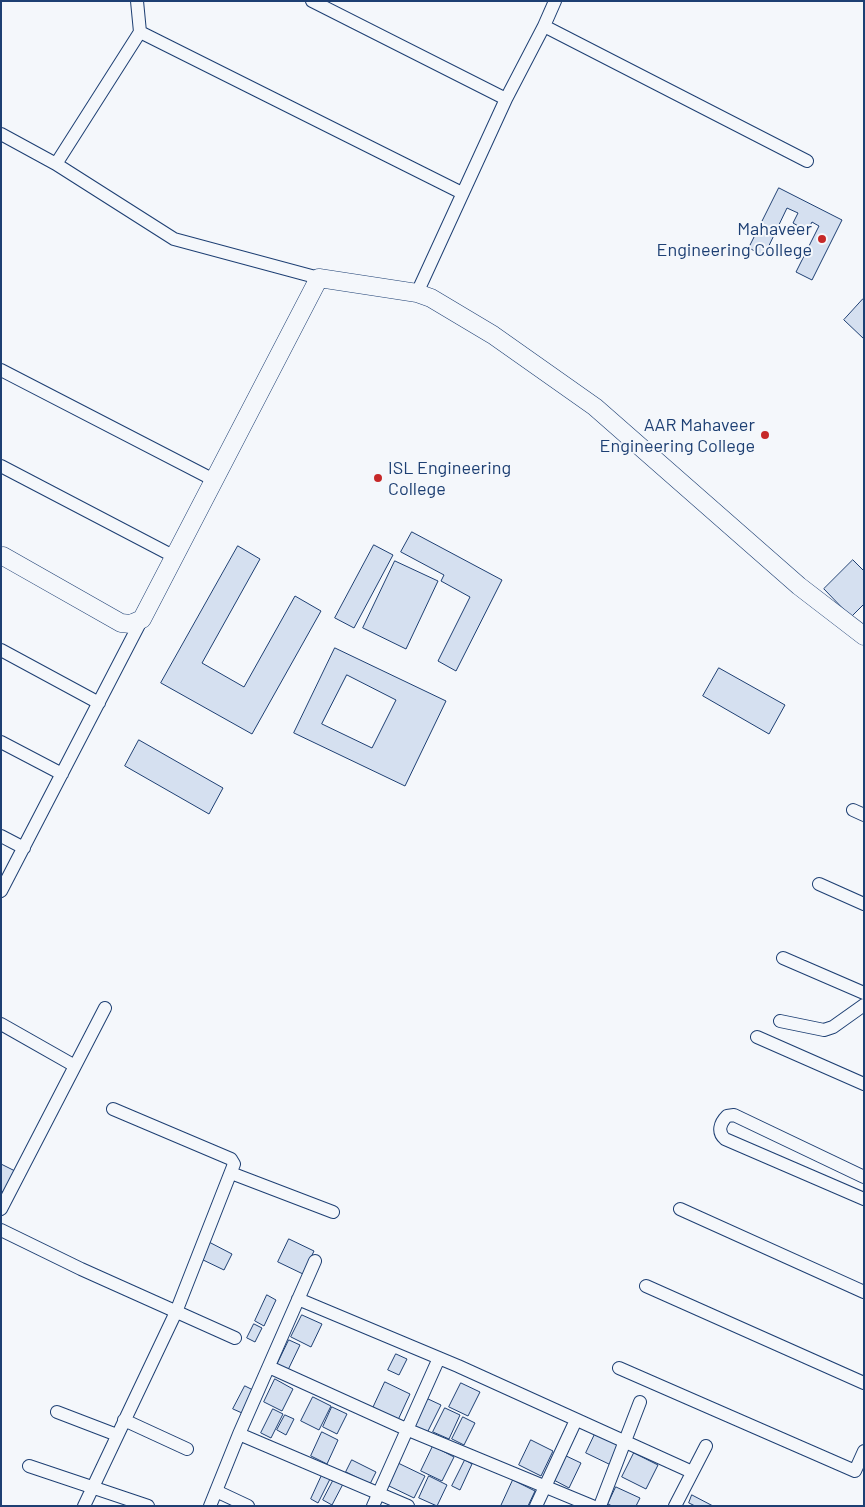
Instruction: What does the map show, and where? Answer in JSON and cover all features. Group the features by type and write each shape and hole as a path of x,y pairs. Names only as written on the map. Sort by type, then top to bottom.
{"street":[{"path":"56,164 140,32 137,1"},
{"path":"312,1 506,99"},
{"path":"417,293 506,99 555,1"},
{"path":"544,26 807,160"},
{"path":"140,32 462,193"},
{"path":"1,134 56,164 174,239 319,278 417,293 431,298 493,335 595,407 799,586 864,636"},
{"path":"1,891 319,278"},
{"path":"1,370 214,480"},
{"path":"1,466 175,557"},
{"path":"2,556 121,623 131,624 142,619"},
{"path":"1,650 99,703"},
{"path":"1,742 62,774"},
{"path":"1,836 24,848"},
{"path":"819,884 864,904"},
{"path":"783,958 864,993"},
{"path":"780,1021 824,1030 833,1027 864,1005"},
{"path":"1,1209 105,1008"},
{"path":"1,1024 75,1066"},
{"path":"757,1037 864,1084"},
{"path":"84,1506 176,1312 234,1164 231,1159 113,1109"},
{"path":"864,1177 734,1115 727,1116 720,1127 721,1134 725,1139 864,1200"},
{"path":"231,1173 333,1212"},
{"path":"680,1209 864,1292"},
{"path":"1,1230 81,1269 235,1338"},
{"path":"210,1506 239,1434 315,1261"},
{"path":"646,1286 864,1383"},
{"path":"298,1299 438,1358 692,1472"},
{"path":"376,1500 438,1358"},
{"path":"269,1367 406,1429 592,1506"},
{"path":"619,1368 860,1473 864,1451"},
{"path":"600,1506 640,1402"},
{"path":"58,1412 117,1435"},
{"path":"124,1420 187,1449"},
{"path":"536,1506 576,1420"},
{"path":"239,1434 376,1500 408,1506"},
{"path":"675,1506 706,1446"},
{"path":"29,1466 148,1506"},
{"path":"216,1491 248,1506"}],"building":[{"name":"Mahaveer Engineering College","path":"779,188 842,220 812,280 796,272 819,226 812,222 807,231 793,223 798,213 787,208 764,256 749,248"},
{"path":"864,299 864,339 844,320"},
{"path":"412,532 502,580 456,671 438,661 470,597 441,581 444,575 401,552"},
{"path":"374,545 393,555 354,628 335,618"},
{"path":"238,546 260,559 202,663 244,687 295,596 321,611 252,734 161,683"},
{"path":"853,560 864,571 864,604 851,617 824,589"},
{"path":"395,561 438,581 406,649 363,628"},
{"path":"335,648 446,701 405,786 294,733","holes":["347,675 396,700 372,748 322,724"]},
{"path":"719,668 785,705 769,734 703,696"},
{"path":"139,740 223,788 209,814 125,766"},
{"path":"1,1164 15,1171 5,1193 1,1191"},
{"path":"289,1239 314,1251 303,1274 278,1262"},
{"path":"207,1241 232,1254 224,1270 199,1258"},
{"path":"267,1295 276,1300 264,1326 255,1321"},
{"path":"302,1315 322,1324 311,1347 291,1337"},
{"path":"254,1324 262,1328 255,1342 247,1338"},
{"path":"289,1340 300,1345 287,1372 276,1367"},
{"path":"396,1354 407,1359 399,1375 388,1370"},
{"path":"275,1379 293,1389 282,1411 264,1402"},
{"path":"385,1382 410,1394 398,1420 373,1408"},
{"path":"461,1383 480,1392 468,1416 449,1407"},
{"path":"245,1386 253,1390 242,1413 233,1409"},
{"path":"313,1397 331,1406 319,1430 301,1421"},
{"path":"426,1398 441,1405 427,1433 412,1426"},
{"path":"332,1407 347,1414 337,1434 323,1427"},
{"path":"445,1408 460,1415 449,1439 433,1432"},
{"path":"273,1409 283,1414 271,1438 261,1433"},
{"path":"285,1415 294,1419 286,1435 277,1430"},
{"path":"463,1417 475,1423 464,1445 452,1439"},
{"path":"322,1432 338,1440 327,1464 311,1456"},
{"path":"595,1434 622,1447 613,1466 586,1453"},
{"path":"531,1440 553,1451 541,1476 519,1465"},
{"path":"433,1446 454,1457 442,1481 421,1471"},
{"path":"634,1453 658,1465 646,1489 622,1477"},
{"path":"562,1454 581,1463 569,1488 550,1478"},
{"path":"352,1460 376,1472 370,1484 346,1472"},
{"path":"465,1460 472,1464 460,1490 452,1486"},
{"path":"398,1463 425,1476 414,1498 387,1485"},
{"path":"322,1475 330,1479 318,1503 311,1499"},
{"path":"429,1476 447,1485 437,1506 419,1498"},
{"path":"334,1479 343,1484 332,1505 323,1500"},
{"path":"513,1480 535,1491 528,1506 501,1506"},
{"path":"616,1487 640,1498 636,1506 612,1506 608,1504"},
{"path":"692,1495 713,1506 695,1506 689,1503"}],"place":[{"name":"Mahaveer Engineering College","path":"822,239"},
{"name":"AAR Mahaveer Engineering College","path":"765,435"},
{"name":"ISL Engineering College","path":"378,478"}]}
